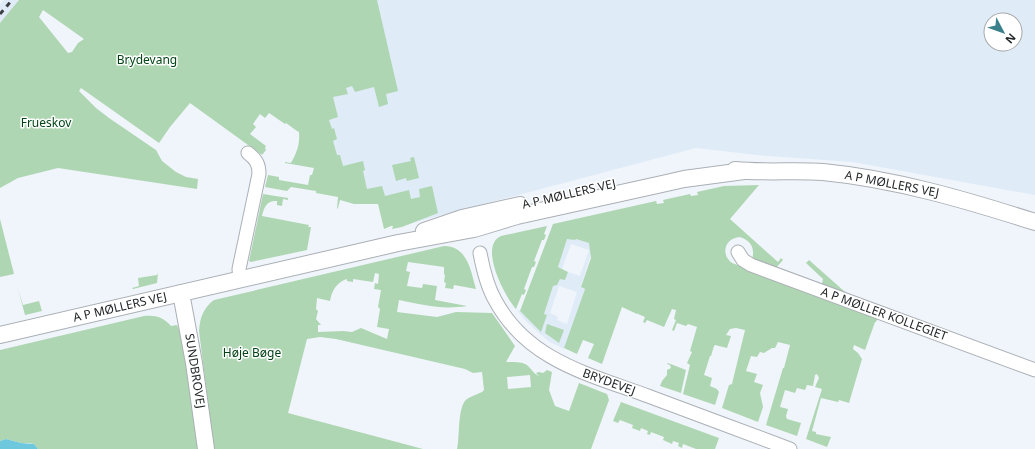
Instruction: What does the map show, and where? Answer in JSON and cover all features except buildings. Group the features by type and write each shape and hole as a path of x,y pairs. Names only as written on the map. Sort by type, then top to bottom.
{"street":[{"path":"240,280 239,269 259,174 258,164 255,158 248,153"},
{"name":"A P MØLLERS VEJ","path":"0,336 398,243 439,225 462,218 664,173 700,168 719,168 744,171 823,172 876,179 949,196 1035,222"},
{"name":"A P MØLLER KOLLEGIET","path":"738,252 743,260 751,265 1035,370"},
{"name":"BRYDEVEJ","path":"480,254 494,300 521,335 552,359 587,374 790,449"},
{"name":"SUNDBROVEJ","path":"181,293 194,363 206,449"}],"shaded area":[{"path":"4,0 19,0 0,23 0,4"},
{"path":"363,0 1035,0 1035,195 853,162 767,156 696,148 393,228 395,206 325,192 288,36"},
{"path":"567,238 590,243 591,254 581,286 585,289 564,349 550,342 540,334 516,309 541,331 547,315 544,314 553,286 560,278 565,280 568,272 580,276 589,250 571,244 562,269 558,267","holes":["559,286 577,292 567,324 557,320 558,317 550,313"]}],"green space":[{"path":"19,0 377,0 398,91 386,94 388,104 379,107 374,87 355,92 352,86 346,88 348,94 333,97 338,117 329,120 332,129 334,128 337,139 333,141 337,155 340,155 343,166 363,161 365,170 363,171 367,189 382,186 385,196 409,190 411,199 420,197 419,189 432,186 438,213 402,227 392,229 393,226 391,226 384,229 378,204 354,204 340,200 337,209 338,197 316,193 316,191 291,187 287,191 265,187 268,175 279,177 279,180 308,185 310,175 312,175 314,168 285,163 291,163 295,155 298,148 299,132 269,113 265,118 260,114 253,124 256,127 250,134 266,146 266,150 262,155 190,103 159,143 81,88 79,91 96,108 156,150 162,161 176,172 186,177 198,179 197,189 58,168 18,178 0,188 0,23","holes":["43,10 84,39 78,43 72,52 68,53 39,17"]},
{"path":"414,157 419,178 407,181 406,178 396,181 392,165 411,161 410,158"},
{"path":"759,185 730,219 778,262 781,258 783,260 775,269 752,260 752,246 740,237 731,240 728,243 725,251 728,259 732,263 878,317 865,350 854,345 853,349 862,359 849,403 821,398 812,431 816,432 816,434 831,437 827,447 806,439 822,389 815,387 819,378 817,374 815,375 813,386 807,385 805,390 797,388 795,393 785,390 780,407 788,409 786,416 787,419 801,423 797,436 766,425 790,345 778,342 775,348 772,348 764,353 760,352 757,357 751,356 746,371 757,374 754,382 763,385 760,393 763,407 758,422 722,408 729,385 732,384 745,330 736,328 730,329 726,335 731,336 727,348 715,345 710,356 704,375 712,378 710,386 717,389 719,392 715,405 683,394 690,365 687,363 692,352 690,351 697,327 677,323 674,331 672,330 676,320 674,319 676,310 672,309 664,327 647,320 645,323 643,322 645,317 622,307 602,364 588,358 594,344 583,340 577,354 564,348 585,289 581,287 591,258 589,243 576,239 567,239 558,267 568,272 565,280 560,279 557,285 553,286 544,314 547,315 541,332 520,311 553,224 656,201 657,204 664,203 663,200 690,194 691,196 698,195 697,192 724,186"},
{"path":"263,194 288,198 288,200 283,199 282,206 277,205 277,201 268,203 262,216 309,225 308,227 311,227 307,250 251,262 249,261"},
{"path":"0,219 14,274 0,277"},
{"path":"547,226 544,234 546,235 544,240 542,240 534,261 536,262 534,267 532,267 524,289 526,290 524,295 522,294 516,309 500,283 493,260 492,250 495,242 501,236"},
{"name":"Høje Bøge","path":"444,246 452,247 458,250 467,261 476,289 454,285 453,289 445,288 446,283 444,282 444,267 408,262 406,271 410,272 407,286 422,288 423,284 437,286 435,300 467,306 441,307 399,300 397,312 437,317 456,312 492,313 515,346 506,362 519,362 527,365 539,376 536,373 543,373 547,370 552,372 549,390 555,406 569,411 579,383 607,394 609,400 591,449 457,449 459,422 462,408 467,399 484,390 482,372 473,373 465,369 336,339 320,337 307,339 288,413 423,449 214,449 199,331 203,314 207,306 214,300","holes":["375,273 379,274 378,284 375,283 374,289 381,290 377,327 389,329 387,339 361,328 352,332 318,332 318,325 321,325 316,319 318,311 316,309 317,298 330,301 332,293 340,282 347,279 347,281 353,282 353,279 373,282","530,375 531,387 508,389 507,377"]},
{"path":"809,260 853,299 821,287 823,279 806,263"},
{"path":"158,273 157,283 132,288 139,286 138,278 157,275"},
{"path":"18,289 23,305 39,301 42,311 25,315"},
{"path":"144,316 156,316 165,320 171,326 177,325 187,370 198,449 38,449 34,444 21,443 6,439 0,441 0,350"},
{"path":"547,324 564,330 559,343 545,333"},
{"path":"668,363 686,370 681,393 660,386 667,375 667,370 671,368 670,365 667,364"},
{"path":"621,402 719,438 715,449 696,449 683,444 682,448 678,446 679,443 673,441 672,444 663,440 664,437 651,432 650,435 647,434 648,431 641,428 640,431 632,428 633,425 620,420 618,423 613,421"}],"water":[{"path":"6,439 21,443 34,444 38,449 0,449 0,441"}],"railway":[{"path":"0,14 12,0"}],"park label":[{"name":"Brydevang","path":"147,60"},
{"name":"Frueskov","path":"46,123"}]}
